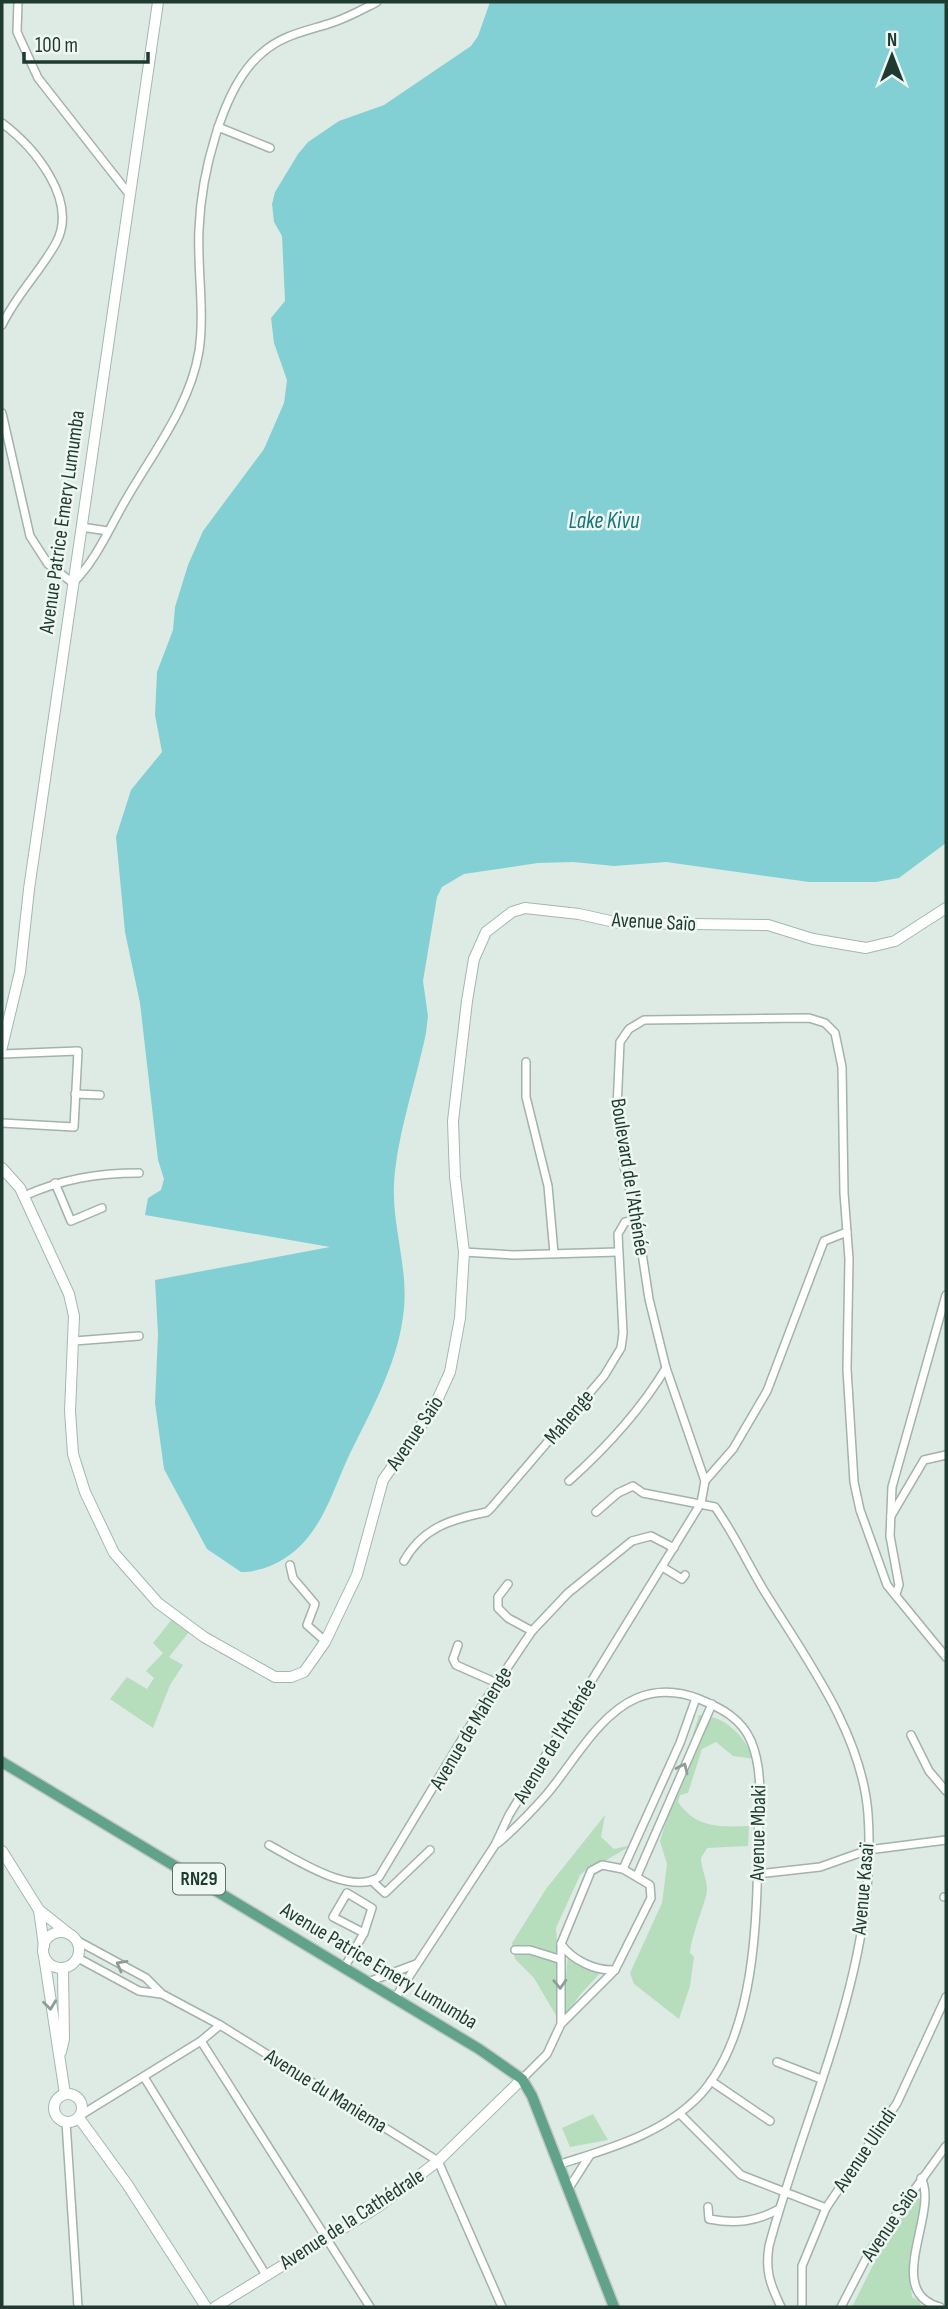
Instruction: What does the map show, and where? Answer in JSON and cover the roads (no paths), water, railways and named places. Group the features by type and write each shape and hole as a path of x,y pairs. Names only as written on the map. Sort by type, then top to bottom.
{"main road":[{"name":"Avenue Patrice Emery Lumumba","path":"2,1762 480,2049 522,2079 544,2120 614,2307"}],"street":[{"path":"18,2 18,32 38,78 129,194"},
{"name":"Avenue Patrice Emery Lumumba","path":"2,1047 20,972 29,889 158,2"},
{"path":"2,413 30,536 48,564 73,583 88,568 168,429 192,378 199,351 201,306 198,229 218,127 236,85 260,53 288,35 335,21 377,2"},
{"path":"2,123 21,137 44,165 58,197 62,224 55,244 16,299 2,325"},
{"path":"218,127 270,148"},
{"path":"81,527 108,531"},
{"name":"Avenue Saïo","path":"2,1167 13,1177 24,1196 69,1293 75,1316 70,1411 73,1454 98,1521 129,1574 158,1603 187,1625 275,1677 291,1677 304,1672 325,1641 357,1575 383,1480 444,1389 459,1327 464,1252 455,1177 453,1121 474,959 486,932 497,921 525,908 579,914 619,923 768,926 813,939 866,948 895,941 946,908"},
{"name":"Boulevard de l'Athénée","path":"705,1481 666,1368 649,1299 637,1220 624,1166 617,1108 620,1042 629,1029 644,1020 809,1018 825,1023 835,1033 840,1049 849,1259 847,1369 854,1482 877,1562 887,1586 896,1594"},
{"path":"2,1054 78,1051 74,1128 2,1123"},
{"path":"526,1062 526,1097 546,1175 554,1253"},
{"path":"75,1094 100,1095"},
{"path":"24,1196 55,1183 113,1171 139,1173"},
{"path":"55,1183 71,1221 102,1208"},
{"name":"Mahenge","path":"404,1561 415,1545 446,1521 487,1511 492,1507 604,1376 621,1348 623,1333 624,1297 618,1252 621,1227 625,1222 637,1220"},
{"path":"705,1481 733,1449 767,1391 824,1241 847,1232"},
{"path":"464,1252 514,1255 618,1252"},
{"path":"946,1295 892,1487 890,1536 899,1586 896,1594 946,1657"},
{"path":"75,1341 139,1336"},
{"path":"569,1481 600,1453 635,1414 666,1368"},
{"path":"891,1517 924,1460 946,1455"},
{"name":"Avenue de l'Athénée","path":"395,1998 495,1845 546,1755 664,1568 701,1503 705,1481"},
{"path":"596,1512 618,1493 634,1486 643,1493 701,1503"},
{"name":"Avenue Kasaï","path":"701,1503 715,1507 722,1516 830,1701 860,1777 868,1811 868,1850 855,1968 783,2191 766,2268 769,2283 781,2307"},
{"name":"Avenue de Mahenge","path":"372,1881 398,1849 497,1683 532,1631 568,1593 632,1541 651,1536 674,1548"},
{"path":"290,1565 293,1578 314,1604 307,1625 325,1641"},
{"path":"664,1568 682,1579 685,1575"},
{"path":"508,1584 498,1597 498,1608 532,1631"},
{"path":"458,1645 453,1659 456,1665 497,1683"},
{"name":"Avenue Mbaki","path":"495,1845 518,1826 624,1705 650,1694 665,1692 696,1698 734,1716 744,1728 758,1760 758,1874 753,1964 740,2011 711,2081 680,2114 632,2140 561,2164"},
{"path":"696,1698 659,1793 623,1869 637,1876 712,1704"},
{"path":"911,1735 929,1771 946,1791"},
{"path":"680,1743 692,1748"},
{"path":"659,1793 669,1798"},
{"path":"758,1874 820,1867 868,1850 946,1840"},
{"path":"269,1845 343,1881 355,1884 372,1881 385,1893 430,1850"},
{"path":"2,1851 39,1910 72,1937 78,1958 139,1992 162,1994"},
{"name":"Avenue de la Cathédrale","path":"561,2024 561,1944 591,1871 602,1865 623,1869"},
{"name":"Avenue de la Cathédrale","path":"215,2307 378,2207 438,2161 547,2054 561,2024 615,1970 651,1898 650,1885 637,1876"},
{"path":"344,1968 364,1933 372,1908 347,1893 333,1917 364,1933"},
{"path":"39,1910 55,2039 61,2053 65,2094"},
{"path":"44,1951 55,1933 72,1937"},
{"name":"Avenue du Maniema","path":"72,1937 146,1979 162,1994 220,2025 438,2161"},
{"path":"561,1944 568,1955 602,1971 615,1970"},
{"path":"516,1950 522,1948 559,1959"},
{"path":"44,1951 50,1965 63,1968 78,1958"},
{"path":"368,1982 417,1964"},
{"path":"61,2053 64,2039 63,1968"},
{"name":"Avenue Ulindi","path":"802,2307 802,2266 826,2208 897,2103 946,1997"},
{"path":"206,2307 135,2195 80,2116 81,2101 74,2095 65,2094 57,2100 54,2110 58,2119 66,2122 80,2116 201,2041 220,2025"},
{"path":"201,2041 370,2307"},
{"path":"777,2063 821,2079"},
{"path":"144,2077 266,2275"},
{"path":"711,2081 770,2122"},
{"path":"680,2114 741,2175 826,2208"},
{"path":"66,2122 78,2307"},
{"name":"Avenue Saïo","path":"841,2307 870,2251 946,2146"},
{"path":"569,2188 591,2154"},
{"path":"438,2161 502,2307"},
{"path":"921,2178 927,2196 914,2249 916,2286 922,2297 941,2307 946,2305"},
{"path":"708,2207 709,2219 747,2222 761,2219 779,2209"}],"water":[{"name":"Lake Kivu","path":"490,2 946,2 946,843 899,878 876,882 809,882 666,862 614,866 573,862 538,863 464,874 442,887 437,897 423,981 428,1016 426,1033 403,1127 394,1184 405,1300 394,1354 381,1390 318,1524 298,1548 281,1561 262,1569 241,1572 207,1549 164,1469 155,1403 158,1334 155,1280 330,1247 145,1215 148,1198 161,1190 164,1179 158,1160 140,1003 125,932 116,837 131,790 162,752 155,715 157,672 173,630 175,607 188,565 203,531 264,449 284,403 287,380 274,343 271,318 285,301 282,236 274,222 272,204 275,192 308,142 339,121 384,105 471,46 478,36"}]}
